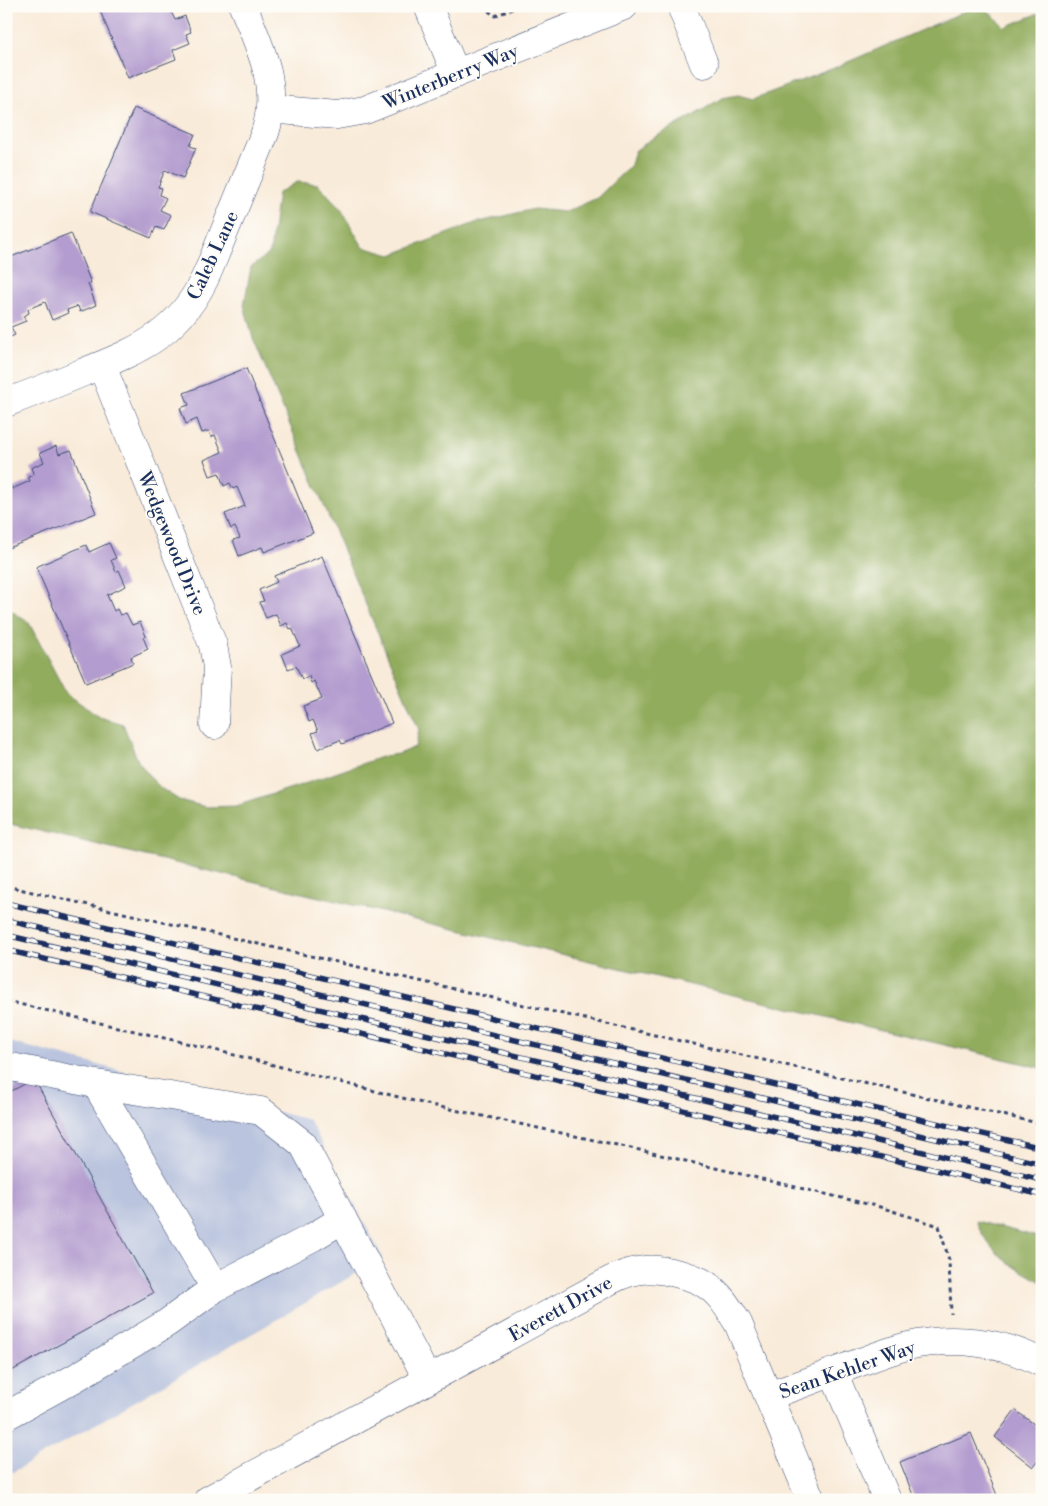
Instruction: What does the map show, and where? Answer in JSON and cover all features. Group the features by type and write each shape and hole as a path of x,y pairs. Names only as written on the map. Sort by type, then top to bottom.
{"street":[{"name":"Caleb Lane","path":"6,404 129,354 157,337 181,315 194,298 207,274 262,140 270,110 270,82 267,67 243,6"},
{"path":"428,6 456,74"},
{"name":"Winterberry Way","path":"270,110 318,115 346,114 374,107 624,6"},
{"path":"681,6 704,64"},
{"name":"Wedgewood Drive","path":"102,366 214,645 217,666 214,726"},
{"path":"6,1066 96,1084 261,1111 303,1144 428,1380"},
{"path":"96,1084 215,1288"},
{"path":"6,1416 75,1378 167,1322 215,1288 313,1237 343,1219"},
{"name":"Everett Drive","path":"208,1500 611,1280 634,1270 650,1268 678,1273 705,1284 726,1305 738,1323 811,1500"},
{"name":"Sean Kehler Way","path":"768,1396 907,1347 925,1343 952,1341 982,1343 1018,1352 1042,1363"},
{"path":"833,1372 887,1500"}],"path":[{"path":"482,6 495,16 518,6"},
{"path":"6,886 1042,1124"},
{"path":"6,1002 207,1048 422,1102 630,1148 880,1207 939,1226 949,1260 952,1341"}],"shaded area":[{"path":"6,1041 309,1120 383,1258 6,1476"}],"green space":[{"path":"977,6 983,6 1005,27 1042,12 1042,1068 6,823 6,607 29,623 66,693 99,717 123,724 138,761 162,789 179,800 206,807 236,806 415,747 419,730 253,338 244,305 251,267 270,253 278,193 297,182 318,184 341,209 363,247 391,255 475,223 534,209 566,212 597,198 631,165 635,151 648,141 722,98 738,95 753,99 834,68"},
{"path":"976,1221 1042,1238 1042,1282 1001,1257 988,1243"}],"building":[{"path":"98,6 161,6 162,10 169,7 175,20 185,16 191,32 186,34 190,43 173,50 176,59 128,78"},
{"path":"134,108 195,134 190,146 196,148 183,178 165,170 158,187 162,188 160,195 166,198 160,210 171,215 164,230 156,227 151,238 90,212"},
{"path":"71,233 91,283 88,284 96,305 80,312 78,306 67,310 68,313 52,320 45,302 28,309 29,313 23,316 26,321 11,327 15,335 6,339 6,259"},
{"path":"246,368 313,533 264,552 262,547 239,556 233,540 240,538 235,527 231,529 225,514 245,506 237,487 233,489 230,483 224,486 219,473 210,476 204,460 222,452 215,435 211,437 209,431 202,433 197,419 186,424 180,408 189,405 184,393"},
{"path":"56,446 59,454 71,450 96,513 6,549 6,475 12,489 30,481 28,477 34,475 31,468 44,462 40,453"},
{"path":"109,543 116,558 111,560 116,572 119,570 126,586 107,595 114,611 117,609 120,615 126,613 132,625 140,622 146,636 143,637 148,649 131,657 133,663 86,683 36,567 86,545 89,552"},
{"path":"322,556 392,723 342,744 340,740 318,749 312,733 318,731 313,720 309,722 303,706 322,699 314,681 311,683 309,676 302,679 296,666 288,669 282,654 300,646 292,628 290,629 287,623 281,626 276,614 266,618 259,602 264,601 259,590 277,582 274,576"},
{"path":"34,1079 153,1293 6,1374 6,1094"},
{"path":"1015,1410 1042,1430 1042,1455 1033,1467 995,1437"},
{"path":"971,1433 999,1500 915,1500 900,1462"}],"railway":[{"path":"6,903 1042,1148"},
{"path":"6,920 1042,1164"},
{"path":"6,935 1042,1180"},
{"path":"6,950 1042,1195"}]}
